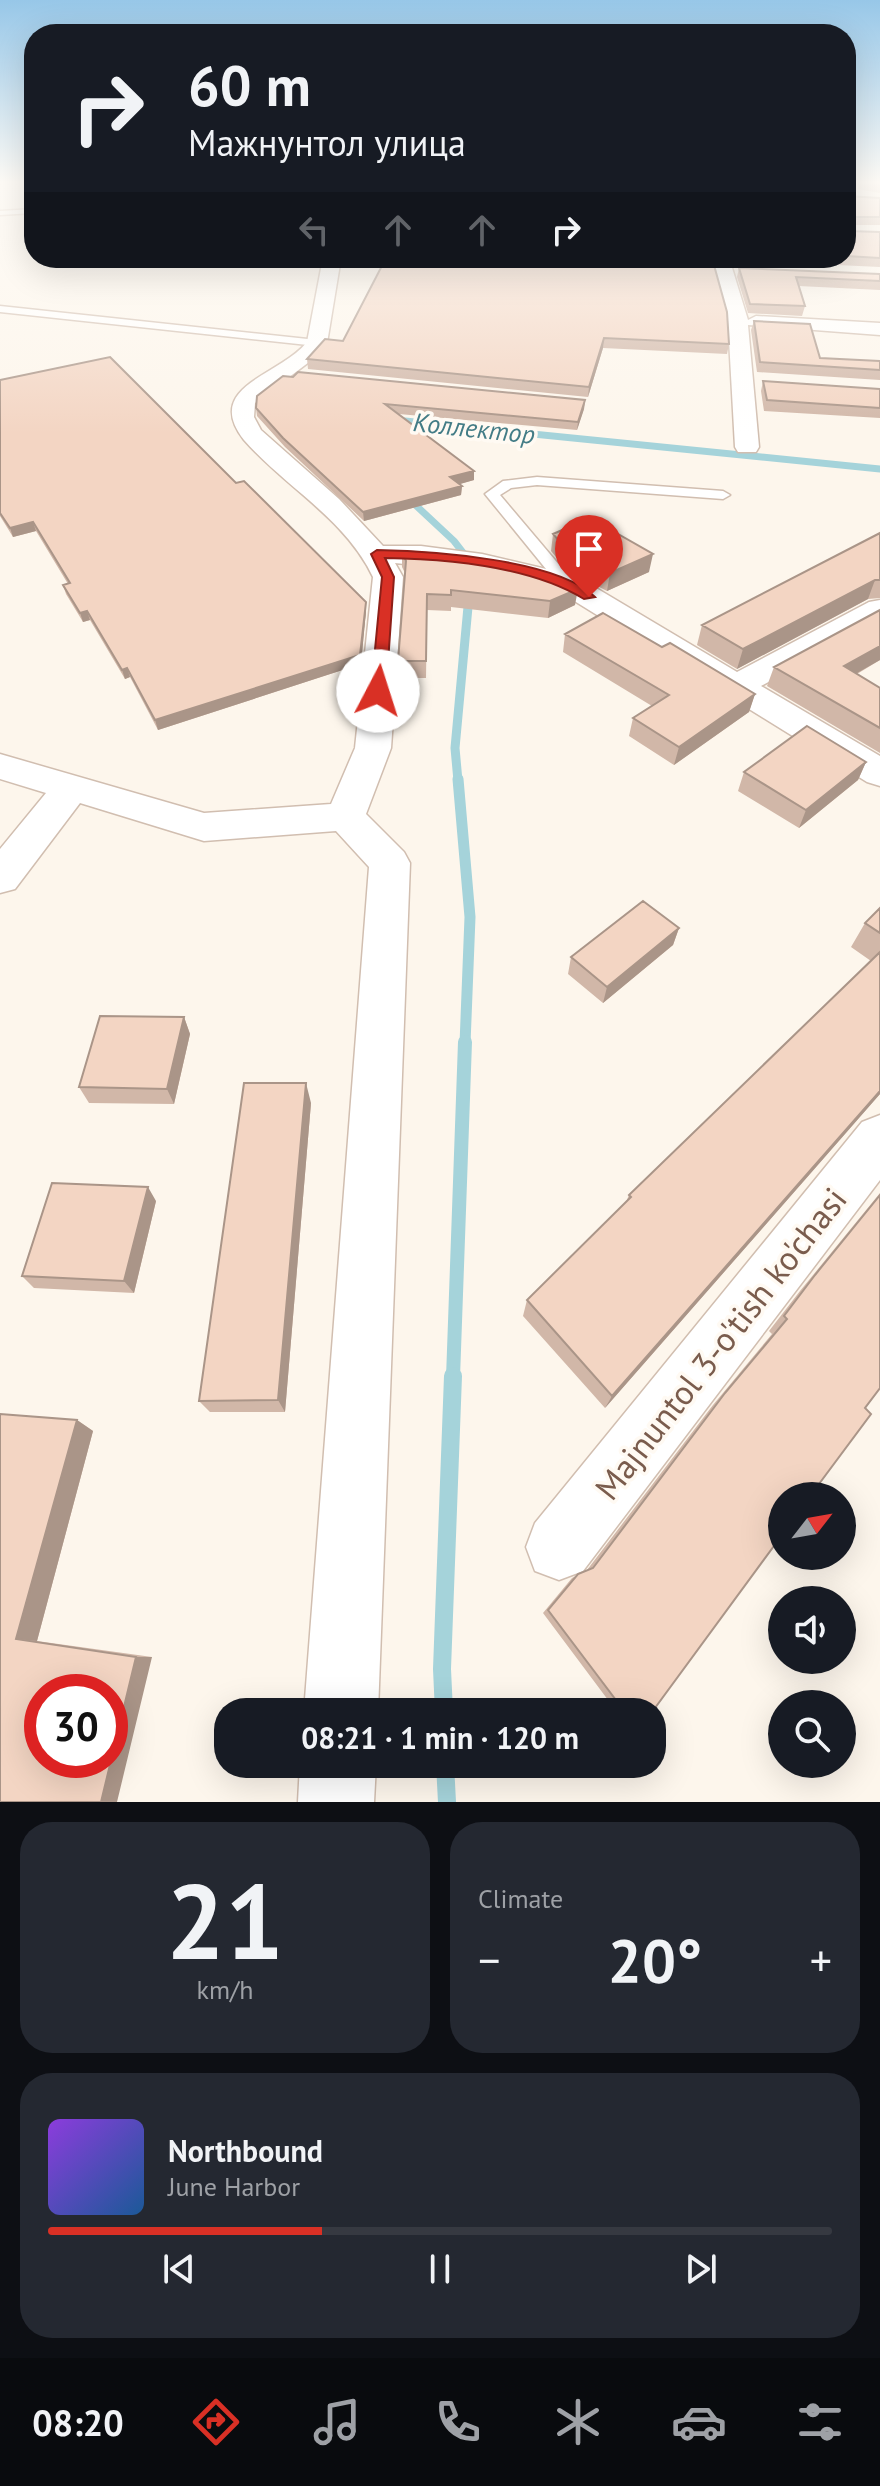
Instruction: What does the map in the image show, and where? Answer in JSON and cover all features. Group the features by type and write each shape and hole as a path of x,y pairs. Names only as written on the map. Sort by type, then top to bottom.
{"street":[{"path":"330,268 317,343 288,373 244,400 242,410 247,428 377,554 388,577 373,748 345,817"},
{"path":"728,268 738,321 747,447"},
{"path":"738,321 880,329"},
{"path":"740,381 771,383"},
{"path":"377,554 471,561 565,582 880,773"},
{"path":"734,687 880,609"},
{"path":"0,766 204,827 345,817 390,863 342,1698"},
{"path":"0,878 72,787"},
{"name":"Majnuntol 3-o'tish ko'chasi","path":"559,1547 880,1139"},
{"path":"336,1802 337,1778"}],"lane":[{"path":"0,309 317,343"},
{"path":"565,582 492,494 508,484 537,481 723,495"}],"building":[{"path":"381,268 715,268 727,312 729,344 604,338 589,387 307,359 325,339 343,341"},
{"path":"739,268 880,274 880,281 796,277 805,306 750,304"},
{"path":"754,321 810,324 820,358 880,361 880,370 760,362"},
{"path":"110,357 236,483 244,481 366,602 360,655 155,720 127,668 122,670 87,611 80,613 63,585 70,583 33,522 10,528 0,513 0,380"},
{"path":"298,372 585,400 578,422 385,404 474,471 450,477 462,486 363,512 283,438 256,408 257,396 283,376 293,377"},
{"path":"763,381 880,389 880,408 767,400"},
{"path":"590,518 653,554 610,573 570,554 553,534"},
{"path":"880,533 880,580 743,649 702,625"},
{"path":"402,551 428,553 428,559 497,562 556,576 578,589 550,601 451,590 451,595 427,594 426,661 398,661 406,561"},
{"path":"880,610 880,646 844,666 880,688 880,728 774,667"},
{"path":"603,613 662,647 670,643 755,694 679,747 633,718 669,695 565,634"},
{"path":"807,726 866,762 806,810 744,772"},
{"path":"643,901 679,928 607,987 571,957"},
{"path":"880,908 880,933 865,923"},
{"path":"880,952 880,1091 612,1396 527,1300 631,1197 629,1195"},
{"path":"100,1016 184,1017 167,1089 79,1087"},
{"path":"244,1083 306,1083 278,1400 199,1401"},
{"path":"52,1183 148,1187 124,1281 22,1276"},
{"path":"880,1195 880,1388 865,1408 871,1414 820,1482 768,1482 768,1554 662,1698 614,1698 548,1610 578,1574 593,1568 725,1393 787,1319 784,1316"},
{"path":"0,1414 77,1420 16,1639 136,1657 128,1690 128,1674 24,1674 24,1778 107,1778 101,1802 0,1802"}],"waterway":[{"name":"Коллектор","path":"395,420 880,469"},
{"name":"Коллектор","path":"409,499 454,541 471,563"},
{"name":"Коллектор","path":"458,781 455,748 469,596"},
{"name":"Коллектор","path":"458,779 470,917 465,1044"},
{"path":"453,1378 465,1042"},
{"path":"443,1698 453,1376"},
{"path":"446,1778 447,1802"}],"route":[{"path":"378,691 388,577 377,554 421,555 530,571 565,582 589,597"}]}
